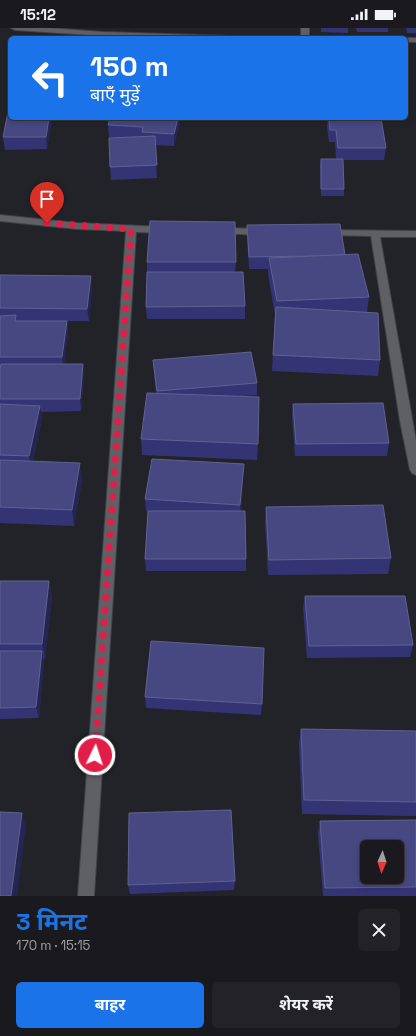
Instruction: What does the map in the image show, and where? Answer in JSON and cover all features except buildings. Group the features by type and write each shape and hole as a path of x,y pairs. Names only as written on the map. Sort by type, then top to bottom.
{"street":[{"path":"15,28 196,36"},
{"path":"0,218 77,226 176,230"},
{"path":"86,896 131,229"},
{"path":"207,231 275,232"},
{"path":"314,232 416,234"},
{"path":"375,233 411,421 416,470"}],"route":[{"path":"47,223 131,229 95,755"}]}
